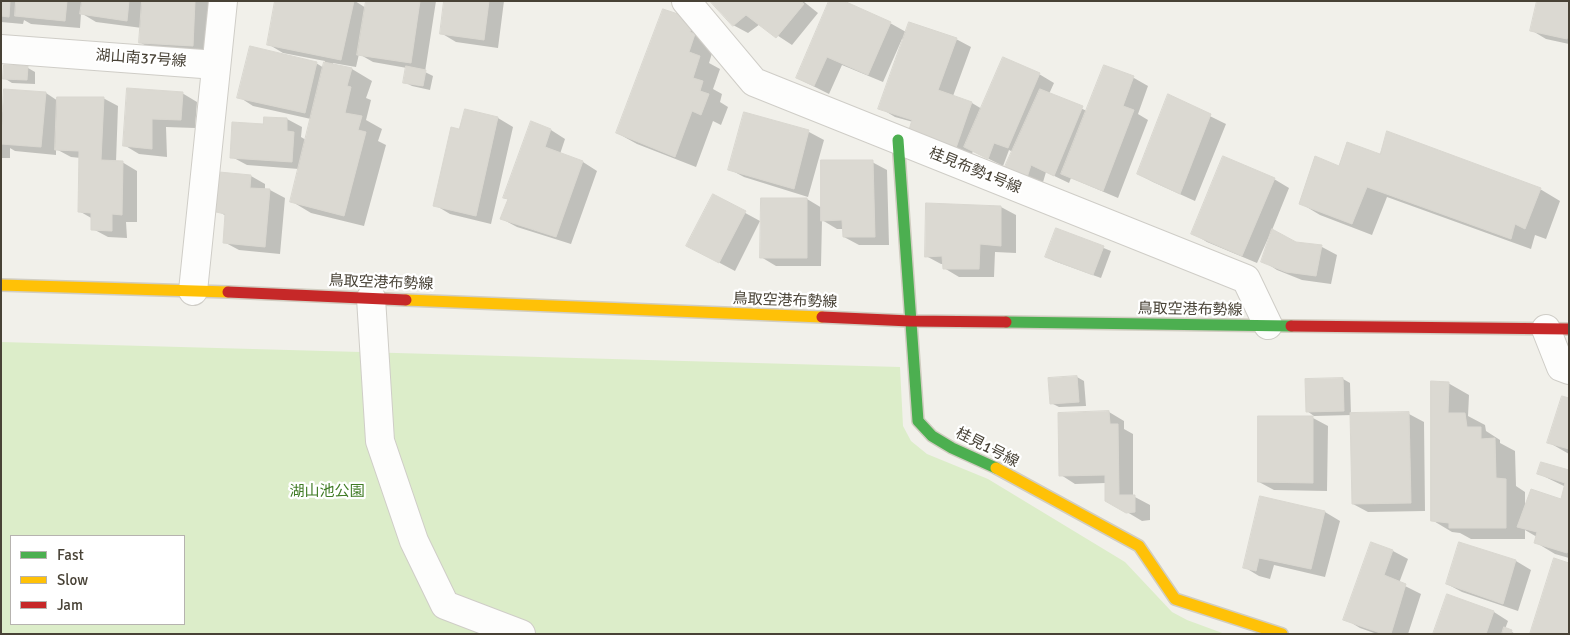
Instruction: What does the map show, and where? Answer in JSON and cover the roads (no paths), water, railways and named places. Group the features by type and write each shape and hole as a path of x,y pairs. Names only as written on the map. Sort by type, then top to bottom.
{"main road":[{"name":"桂見1号線","path":"898,140 918,421 932,436 1139,546 1175,599 1282,634"},
{"name":"鳥取空港布勢線","path":"1,285 372,298 910,321 1557,329"}],"street":[{"path":"193,291 223,1"},
{"name":"桂見布勢1号線","path":"686,1 754,82 1246,279 1268,326"},
{"name":"湖山南37号線","path":"1,49 216,65"},
{"path":"372,298 380,441 414,540 445,605 521,634"},
{"path":"1557,329 1561,367 1569,370"}],"park label":[{"name":"湖山池公園","path":"327,492"}]}
